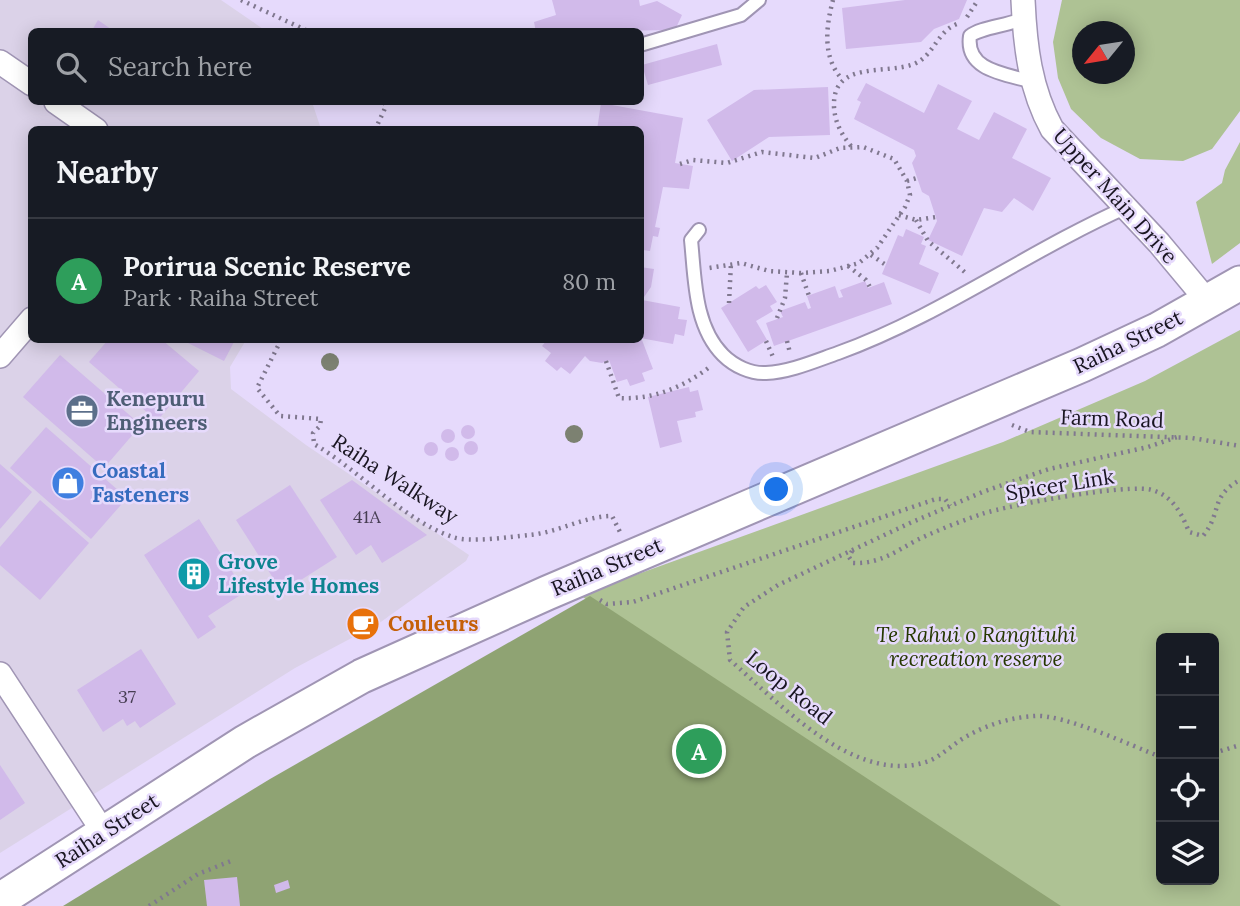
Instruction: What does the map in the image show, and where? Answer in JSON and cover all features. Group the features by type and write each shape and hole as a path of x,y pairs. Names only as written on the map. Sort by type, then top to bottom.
{"main road":[{"name":"Raiha Street","path":"0,900 245,742 323,696 416,650 994,404 1157,330 1209,303 1240,283"}],"street":[{"name":"Upper Main Drive","path":"1024,9 1033,82 1041,108 1052,129 1127,207 1209,303"},
{"path":"0,62 28,81"},
{"path":"60,105 90,126"},
{"path":"0,356 28,324"},
{"path":"0,674 104,833"}],"lane":[{"path":"644,44 741,15 759,0"},
{"path":"1024,9 1001,28 976,31 970,36 968,48 974,61 985,67 1033,82"},
{"path":"699,230 691,240 706,330 724,356 745,369 759,373 794,368 910,324 1088,225 1127,207"}],"path":[{"path":"241,0 301,28"},
{"path":"833,0 827,38 831,62 842,79"},
{"path":"852,146 838,127 835,116 835,94 842,79 853,73 906,66 923,58 942,33 961,23 978,0"},
{"path":"377,126 386,105"},
{"path":"680,164 693,160 727,163 762,152 815,158 852,146 885,153 894,159 907,181 909,201 871,255 848,266 787,273 731,263 695,274"},
{"path":"907,181 917,178"},
{"path":"899,215 916,220 936,217"},
{"path":"916,220 928,241 964,270 976,286"},
{"path":"871,255 886,265"},
{"path":"729,303 731,263"},
{"path":"848,266 866,280 870,287"},
{"path":"776,318 785,298 787,273"},
{"path":"801,273 809,296"},
{"name":"Raiha Walkway","path":"280,343 257,388 280,415 321,419 320,426 313,433 314,444 353,469 410,513 454,538 541,533 602,516 612,516 632,557"},
{"path":"606,361 619,398 639,399 673,390 724,356"},
{"name":"Farm Road","path":"994,404 1013,426 1030,432 1177,437 1240,446"},
{"name":"Loop Road","path":"1156,756 1072,724 1039,715 1013,718 970,734 930,760 897,768 862,760 831,743 782,706 730,660 727,632 744,607 778,585 950,506 1049,469 1177,437"},
{"name":"Spicer Link","path":"852,551 849,557 853,562 866,564 884,559 919,540 983,513 1051,498 1150,488 1166,496 1181,512 1189,532 1203,536 1214,523 1217,504 1227,487 1240,480"},
{"path":"579,580 607,604 633,602 936,499 945,499 950,506"},
{"path":"1219,751 1240,745"},
{"path":"149,906 198,874 231,861"}],"shaded area":[{"path":"0,0 221,0 262,28 28,28 28,105 313,105 320,126 28,126 28,343 244,343 230,367 231,389 306,445 469,555 466,561 378,624 295,668 0,853"}],"green space":[{"path":"1062,0 1240,0 1240,111 1212,149 1183,161 1140,159 1101,138 1071,109 1058,78 1053,42"},
{"path":"1240,142 1240,243 1212,264 1196,202 1222,183 1225,170"},
{"name":"Te Rahui o Rangituhi recreation reserve","path":"1240,330 1240,906 1024,906 580,595 1003,442 1145,381"},
{"path":"590,596 1061,906 63,906 270,779"}],"building":[{"path":"552,0 639,0 640,6 657,1 682,15 675,30 535,28 534,22 556,15"},
{"path":"905,0 967,0 959,19 934,29 921,42 846,49 842,8"},
{"path":"98,20 109,28 93,28"},
{"path":"717,44 722,65 648,85 644,64"},
{"path":"866,83 924,113 938,84 972,101 957,129 979,140 994,112 1027,129 1012,158 1051,178 1033,211 1014,198 1002,212 984,208 962,256 928,240 937,221 929,196 922,192 912,163 916,156 914,150 854,119 861,102 857,100"},
{"path":"828,87 830,135 769,137 732,161 707,120 754,90"},
{"path":"601,105 683,118 675,163 693,166 689,189 663,187 655,227 660,228 658,237 653,236 650,251 644,250 644,126 598,126"},
{"path":"906,229 924,237 921,244 926,246 919,264 939,273 930,294 882,274 898,235 903,237"},
{"path":"644,268 654,269 651,287 644,297"},
{"path":"865,281 868,288 884,282 892,304 774,346 766,323 783,317 780,311 805,302 808,309 811,308 807,296 835,286 839,298 843,297 840,290"},
{"path":"766,285 777,302 770,306 773,311 756,321 767,340 748,352 721,308 756,286 759,289"},
{"path":"644,300 680,307 678,319 687,320 684,336 675,334 673,344 644,339"},
{"path":"105,343 166,343 199,371 157,421 89,362"},
{"path":"188,343 233,343 224,361"},
{"path":"544,343 643,343 653,369 642,373 645,381 630,386 627,379 617,382 609,360 602,363 590,361 585,356 570,374 561,367 557,371 545,361 551,353 542,346"},
{"name":"Kenepuru Engineers","path":"60,355 141,425 104,468 23,397"},
{"path":"689,387 690,392 698,390 703,410 695,412 696,417 677,421 682,442 660,448 648,397"},
{"path":"468,425 473,427 473,437 468,439 463,437 461,432 463,427"},
{"name":"Coastal Fasteners","path":"46,427 127,498 91,539 10,468"},
{"path":"448,429 453,431 453,441 448,443 443,441 441,436 443,431"},
{"path":"471,441 476,443 476,453 471,455 466,453 464,448 466,443"},
{"path":"431,442 436,444 436,454 431,456 426,454 424,449 426,444"},
{"path":"452,447 457,449 457,459 452,461 447,459 445,454 447,449"},
{"path":"0,464 32,492 0,529"},
{"path":"352,480 427,535 382,563 371,545 356,555 320,500"},
{"path":"290,485 337,557 282,592 236,520"},
{"path":"40,500 89,543 40,600 0,565 0,547"},
{"name":"Grove Lifestyle Homes","path":"199,519 245,592 208,616 216,627 198,639 144,555"},
{"name":"Couleurs","path":"365,619 369,626 361,630 358,623"},
{"path":"141,649 176,704 140,728 135,721 127,726 123,719 103,732 77,690"},
{"path":"0,765 25,803 0,820"},
{"path":"237,877 240,906 207,906 204,880"},
{"path":"288,880 290,888 276,893 274,885"}],"place":[{"name":"Kenepuru Engineers","path":"82,411"},
{"name":"Coastal Fasteners","path":"68,483"},
{"name":"Grove Lifestyle Homes","path":"194,574"},
{"name":"Couleurs","path":"363,624"},
{"name":"Porirua Scenic Reserve","path":"699,751"}]}
